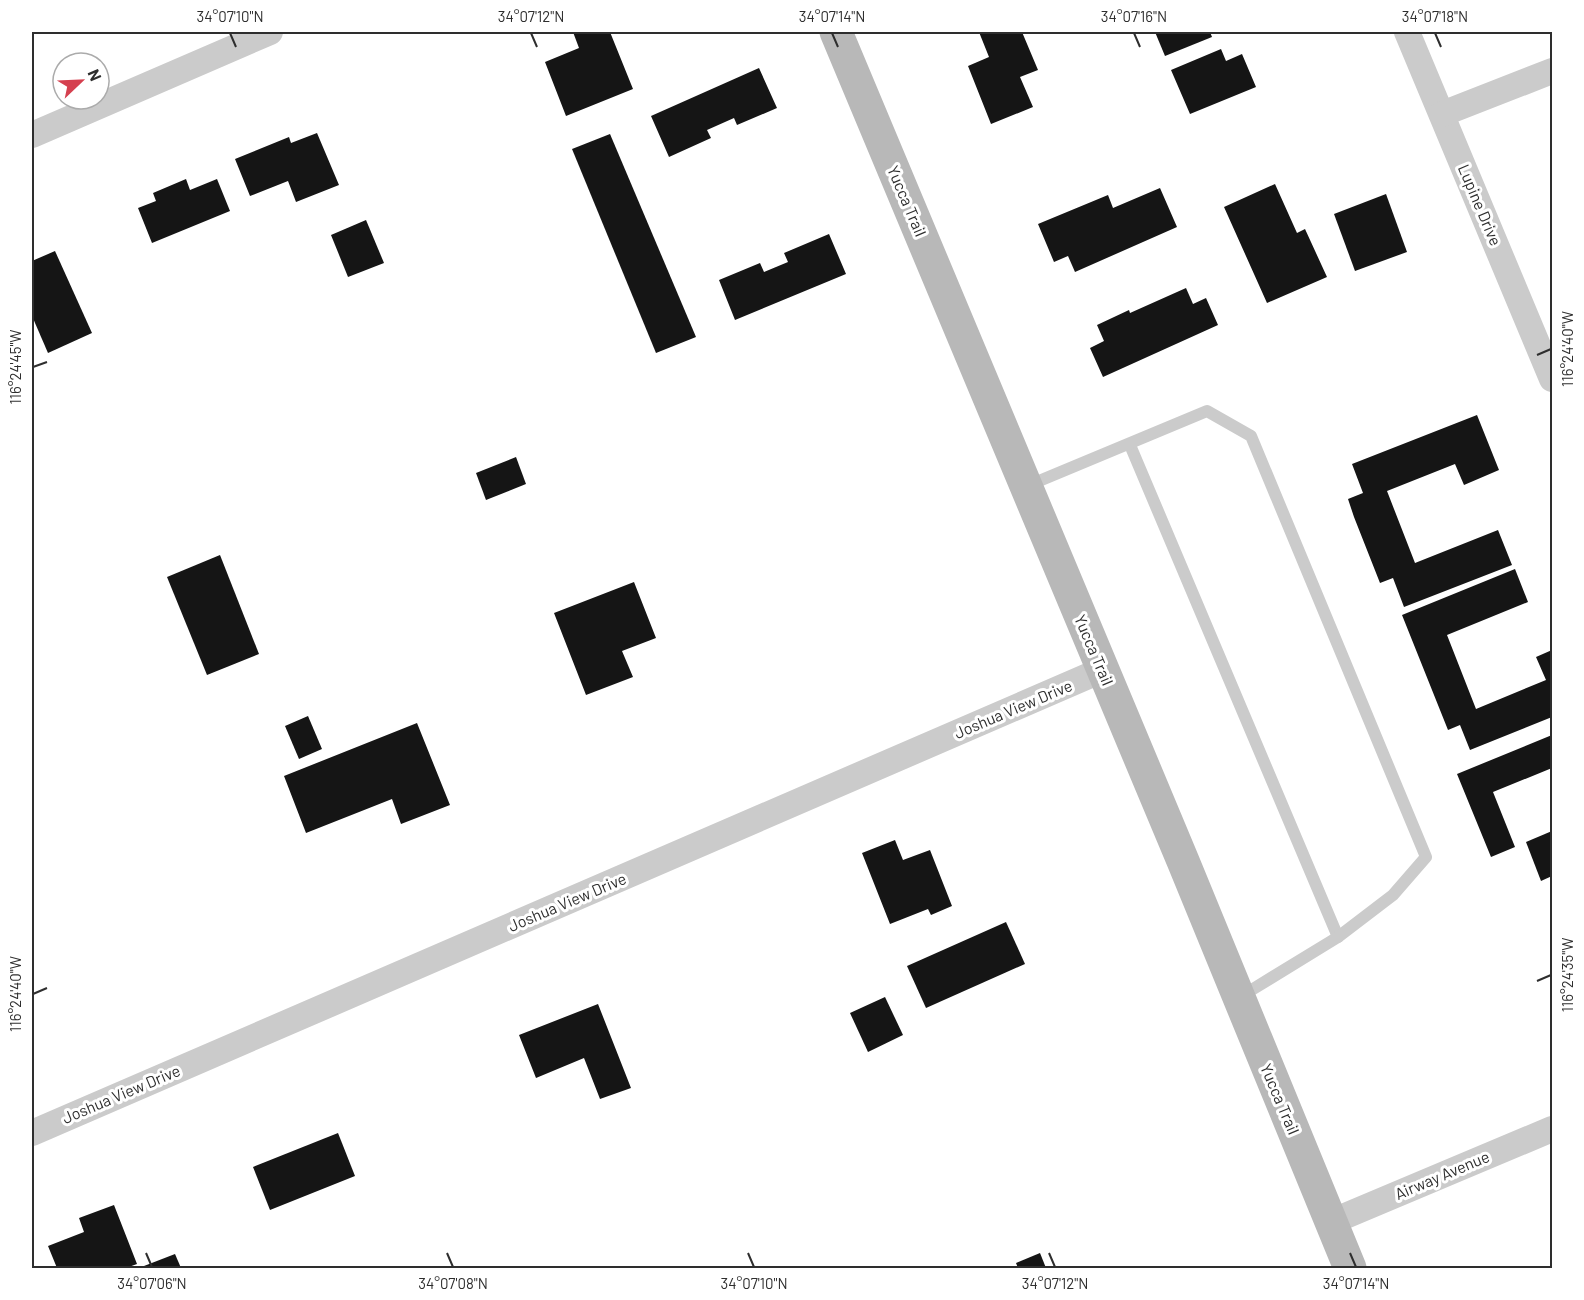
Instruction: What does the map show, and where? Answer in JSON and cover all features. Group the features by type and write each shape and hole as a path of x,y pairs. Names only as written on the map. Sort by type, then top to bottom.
{"main road":[{"name":"Yucca Trail","path":"836,32 1350,1269"}],"street":[{"path":"32,135 270,32"},
{"name":"Lupine Drive","path":"1407,32 1552,379"},
{"path":"1442,114 1552,70"},
{"name":"Joshua View Drive","path":"32,1132 1102,670"},
{"name":"Airway Avenue","path":"1331,1222 1552,1129"}],"lane":[{"path":"1026,487 1207,411 1251,436 1426,857 1393,895 1338,937 1238,998"},
{"path":"1130,445 1338,937"}],"building":[{"path":"573,32 610,32 633,89 566,116 545,62 579,48"},
{"path":"979,32 1022,32 1038,70 1020,77 1033,107 991,124 968,66 989,57"},
{"path":"1155,32 1210,32 1212,37 1165,56"},
{"path":"1221,49 1226,61 1242,54 1256,87 1190,114 1171,70"},
{"path":"759,68 777,108 737,125 734,118 707,130 711,138 669,157 651,116"},
{"path":"317,133 339,185 296,202 288,181 250,196 235,159 289,137 291,143"},
{"path":"610,134 696,337 656,353 572,149"},
{"path":"186,179 190,190 217,179 230,211 152,243 138,208 156,201 153,193"},
{"path":"1275,184 1297,233 1305,229 1327,277 1267,303 1224,207"},
{"path":"1160,188 1177,227 1075,272 1068,256 1054,262 1038,224 1108,195 1113,208"},
{"path":"1386,194 1407,252 1355,271 1334,214"},
{"path":"366,220 384,263 348,277 331,235"},
{"path":"829,234 846,274 735,320 719,280 760,263 764,272 788,262 784,253"},
{"path":"55,251 92,333 48,353 32,316 32,261"},
{"path":"1186,288 1193,304 1206,298 1218,325 1103,377 1090,348 1104,341 1097,325"},
{"path":"1477,415 1499,470 1464,485 1455,464 1387,491 1415,563 1498,530 1512,565 1404,607 1393,578 1380,583 1354,517 1348,499 1363,493 1352,464"},
{"path":"516,457 526,484 486,500 476,473"},
{"path":"220,555 259,654 207,675 167,577"},
{"path":"1515,569 1528,602 1447,635 1476,709 1546,680 1536,657 1552,650 1552,717 1470,750 1460,725 1448,730 1402,615"},
{"path":"634,582 656,638 622,651 633,677 586,695 554,613"},
{"path":"308,716 322,749 299,759 285,726"},
{"path":"417,723 450,805 401,824 392,799 306,833 284,776"},
{"path":"1552,735 1552,768 1493,792 1515,847 1491,857 1457,774"},
{"path":"1552,831 1552,876 1541,881 1526,842"},
{"path":"895,840 903,860 930,850 952,906 931,915 928,909 890,924 862,853"},
{"path":"1006,922 1025,964 926,1008 907,966"},
{"path":"885,997 903,1035 868,1052 850,1013"},
{"path":"598,1004 631,1088 600,1099 584,1058 536,1078 519,1035"},
{"path":"338,1133 355,1176 270,1210 253,1167"},
{"path":"114,1205 137,1264 126,1268 57,1268 48,1246 84,1232 79,1218"},
{"path":"1040,1253 1046,1268 1018,1268 1016,1263"},
{"path":"175,1254 181,1268 145,1268 144,1266"}]}
